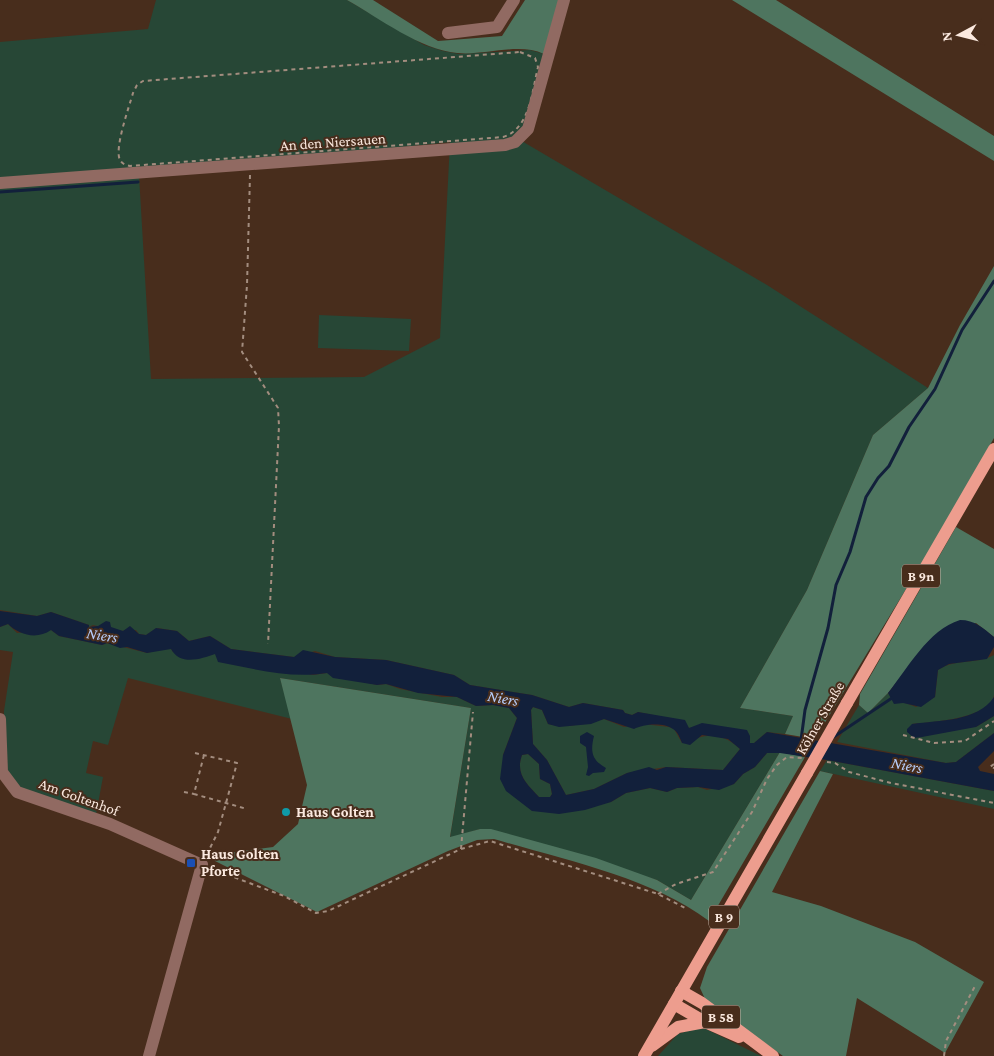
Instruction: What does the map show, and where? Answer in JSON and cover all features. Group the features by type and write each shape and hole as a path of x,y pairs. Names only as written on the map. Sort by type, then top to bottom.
{"main road":[{"name":"Kölner Straße","path":"674,1004 994,449"},
{"name":"B 58","path":"681,991 702,1003 773,1056"},
{"name":"B 58","path":"674,1004 705,1022 759,1046"},
{"name":"B 9","path":"646,1053 674,1004"},
{"path":"646,1053 678,1027 705,1022"}],"street":[{"path":"448,34 497,27 514,0"},
{"name":"An den Niersauen","path":"0,183 505,145 514,142 528,129 564,0"},
{"name":"Am Goltenhof","path":"0,719 2,772 17,792 110,824 202,865"},
{"path":"149,1056 202,865"}],"path":[{"path":"520,52 535,58 538,67 522,125 511,135 503,137 124,165 120,160 118,149 133,93 137,85 151,79 520,52"},
{"path":"251,164 247,285 242,352 278,408 280,426 268,644"},
{"path":"462,849 473,712"},
{"path":"903,735 934,743 965,741 994,721"},
{"path":"195,753 237,763 218,832 202,865 284,896 316,913 328,911 462,849 490,841 658,894 687,909"},
{"path":"194,794 204,755"},
{"path":"658,894 676,884 713,872 752,812 767,779 777,765 788,758 810,759"},
{"path":"826,762 835,763 848,772 891,783 994,803"},
{"path":"994,764 990,767 994,768"},
{"path":"184,792 247,809"},
{"path":"945,1055 946,1041 975,986"}],"green space":[{"path":"156,0 347,0 424,45 443,51 459,54 530,50 544,54 520,140 767,285 928,388 873,435 807,590 740,708 793,716 785,734 767,732 753,744 690,728 658,716 638,712 632,715 625,713 623,710 583,703 569,707 532,695 470,685 454,675 386,660 335,657 315,651 294,657 231,649 210,636 189,641 177,631 157,628 146,635 139,634 136,630 119,631 93,625 89,627 89,625 51,612 37,616 0,610 0,42 148,29","holes":["450,142 440,338 364,377 151,379 139,175"]},
{"path":"347,0 373,0 438,41 502,36 525,0 559,0 544,54 523,49 468,53 443,51 415,40"},
{"path":"732,0 776,0 994,136 994,161"},
{"path":"994,266 994,438 937,538 815,739 785,734 793,716 740,708 807,590 873,435 928,388 960,325"},
{"path":"319,315 411,319 409,351 318,348"},
{"path":"956,527 994,549 994,637 976,623 929,641 888,693 868,713 859,705 860,694"},
{"path":"8,624 17,633 51,630 59,636 102,645 107,643 147,653 165,648 171,649 173,652 215,654 313,675 327,673 377,685 386,684 400,689 442,697 457,697 476,706 493,705 509,708 517,718 503,755 532,811 611,802 626,793 650,788 667,792 677,788 698,787 707,790 734,784 743,774 755,767 767,753 780,752 691,900 657,880 480,829 450,838 471,708 280,678 292,719 128,678 108,745 93,741 86,773 103,777 95,820 17,793 2,773 4,711 13,652 0,650 0,627"},
{"path":"994,655 994,695 990,703 982,709 959,718 912,724 976,727 994,716 994,733 956,762 946,763 837,742 859,705 868,713 888,693 892,698 916,707 935,697 938,670 952,664 980,660"},
{"path":"280,678 471,708 450,837 480,829 491,829 596,858 657,880 691,900 780,752 805,757 709,921 686,906 634,881 606,871 494,839 477,840 448,851 317,912 205,856 273,847 298,824 307,785"},
{"path":"533,707 542,710 548,724 569,726 604,719 624,727 643,724 669,727 674,729 682,743 712,736 726,739 740,749 723,770 666,767 627,773 594,789 566,795 547,760 533,744 531,710"},
{"path":"528,754 539,764 540,779 550,784 552,794 550,797 539,797 523,778 520,762 522,755"},
{"path":"827,760 994,791 994,809 820,771"},
{"path":"820,771 833,774 772,892 821,906 915,942 984,982 945,1053 857,998 846,1056 783,1056 706,1001 700,988 707,967"},
{"path":"697,1028 706,1029 761,1056 658,1056 678,1034"}],"water":[{"name":"Niers","path":"0,611 37,616 51,612 89,625 89,627 98,626 106,621 110,622 111,627 123,631 130,626 139,634 146,635 156,628 177,631 189,641 210,636 231,649 294,657 303,650 335,657 386,660 454,675 470,685 532,695 569,707 583,703 623,710 625,713 632,715 638,712 685,720 689,728 702,723 747,730 750,736 750,743 754,743 767,732 946,763 956,762 994,733 994,751 978,767 980,771 994,774 994,791 827,760 780,753 767,753 755,767 743,774 734,784 719,790 698,787 677,788 667,792 650,788 626,793 611,802 585,810 559,814 532,811 506,791 500,779 503,755 517,718 509,708 493,705 476,706 457,697 418,693 386,684 377,685 333,678 327,673 300,675 259,670 218,662 215,654 191,660 180,658 171,649 147,653 127,647 120,648 107,643 102,645 59,636 51,630 40,635 28,635 17,631 8,624 0,627","holes":["533,707 542,710 548,724 559,727 591,724 604,719 634,729 648,725 664,725 675,730 682,743 690,745 702,735 728,739 740,749 723,770 666,767 657,770 649,767 627,773 594,789 566,795 547,760 533,744 531,710","528,754 539,764 540,779 550,784 552,794 550,797 539,797 523,778 520,762 522,755"]},
{"path":"960,620 974,623 994,637 994,647 987,659 949,664 938,670 935,697 921,707 903,703 894,704 888,693 919,651 938,632"},
{"path":"994,697 994,716 976,727 914,738 907,732 907,729 912,724 957,718 978,711"},
{"path":"587,732 594,736 592,751 595,759 606,768 604,772 593,773 589,776 586,775 588,767 586,747 580,743 580,736"}],"waterway":[{"path":"0,192 138,182"},
{"path":"801,740 805,710 828,628 836,585 850,552 866,497 878,478 889,466 909,427 935,389 962,330 994,281"},
{"path":"832,738 892,698"}],"place":[{"name":"Haus Golten","path":"286,812"},
{"name":"Haus Golten Pforte","path":"191,863"}]}
